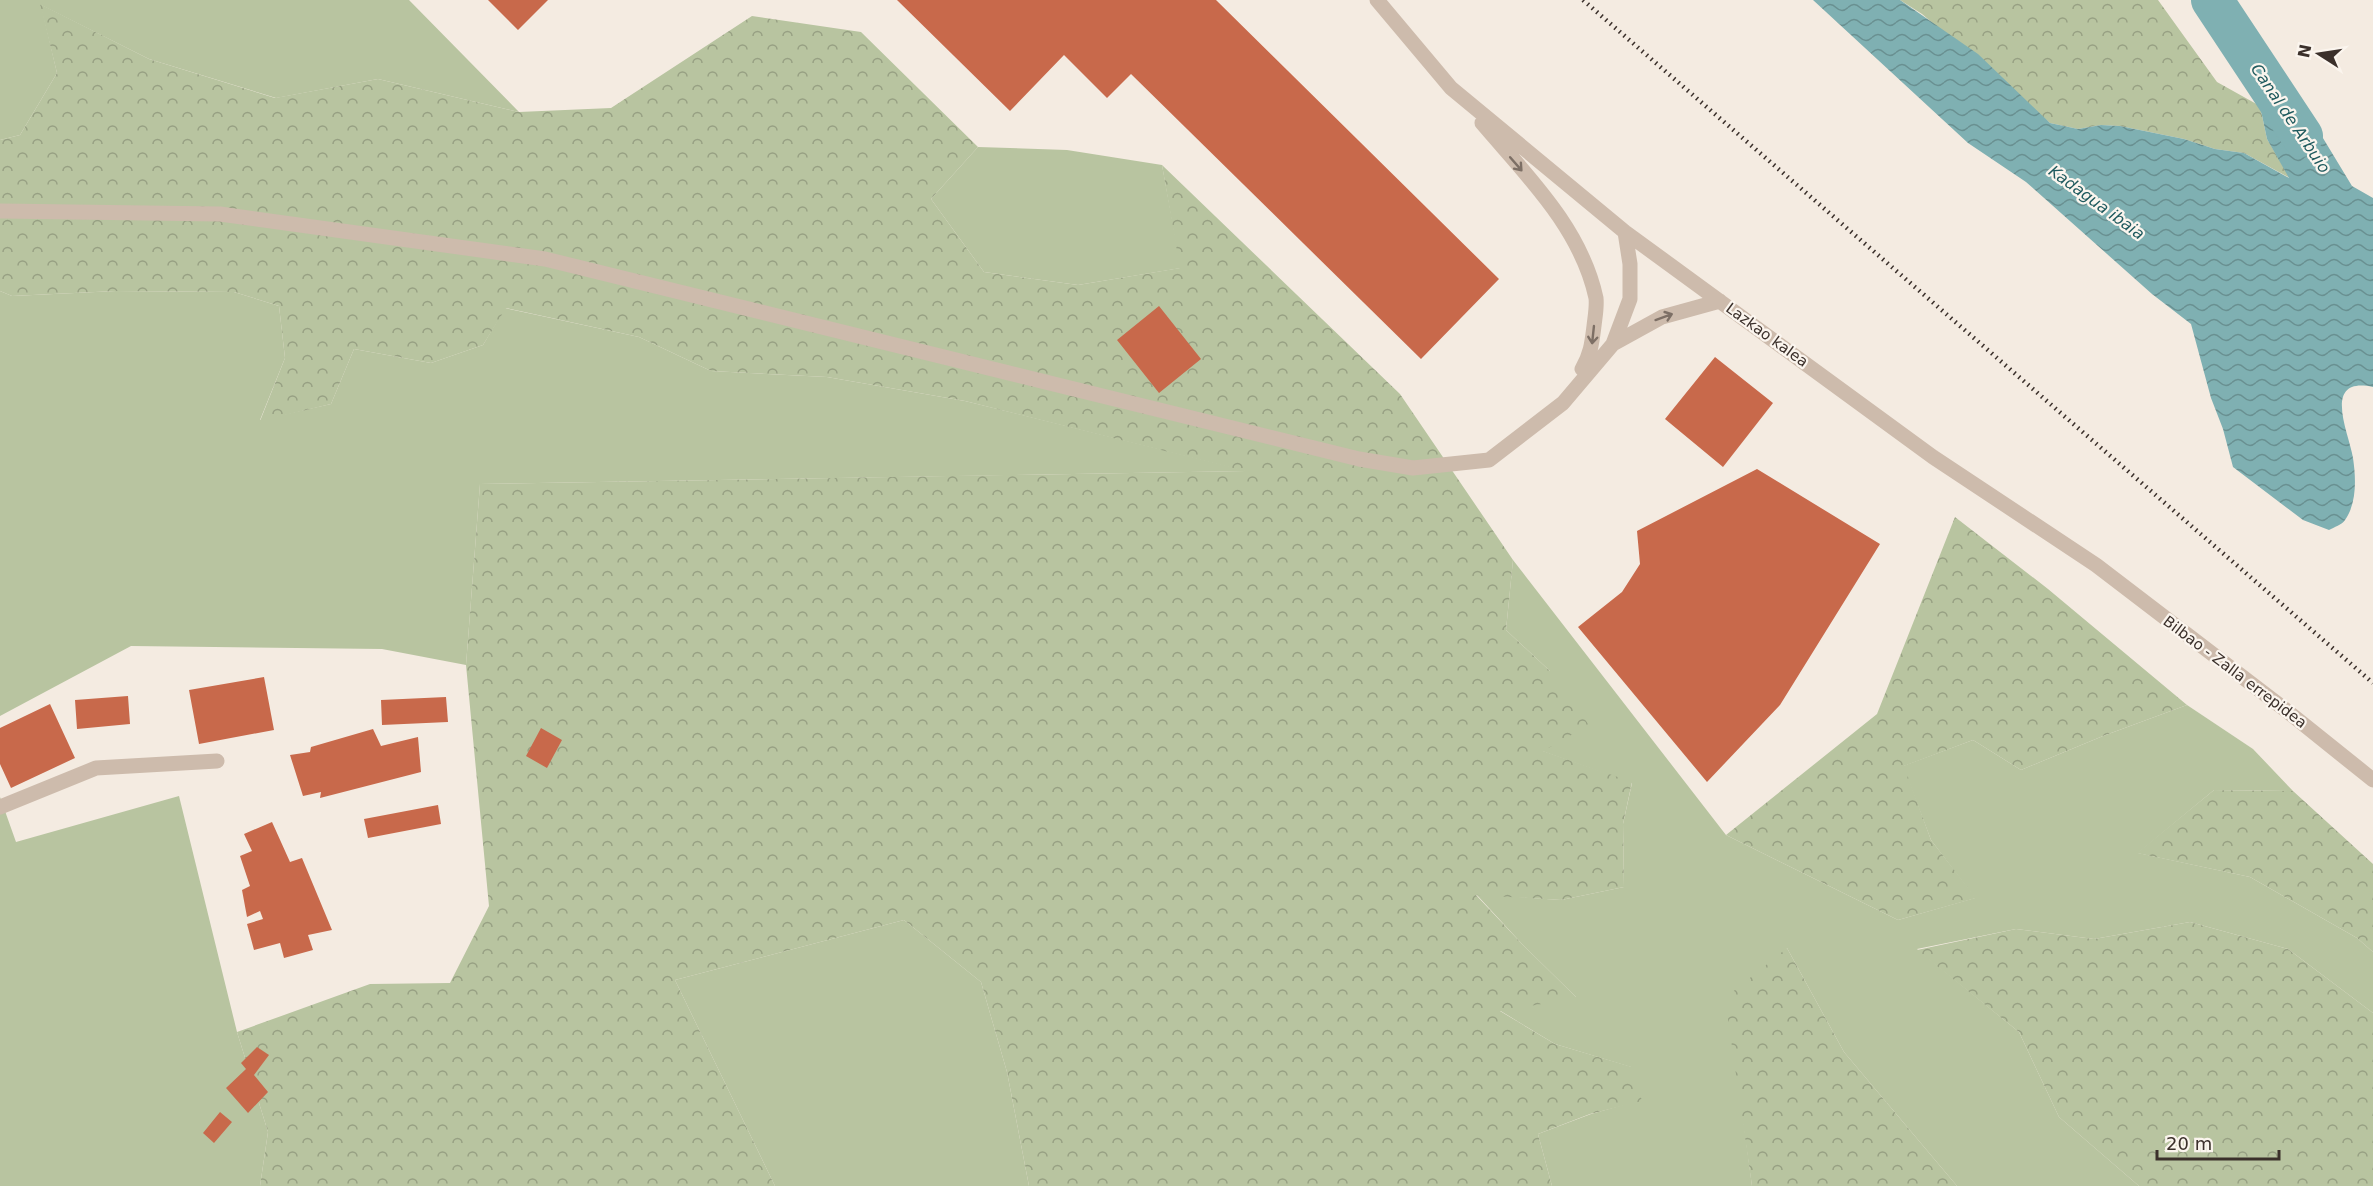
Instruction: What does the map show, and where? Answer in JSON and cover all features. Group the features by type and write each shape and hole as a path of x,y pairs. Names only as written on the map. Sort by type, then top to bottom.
{"street":[{"name":"Lazkao kalea","path":"1377,0 1541,193 1570,232 1586,267 1596,300 1591,354 1563,403"},
{"name":"Lazkao kalea","path":"1451,88 1625,232 1933,457 2096,566"},
{"path":"0,211 220,214 545,259 1359,459 1413,468 1490,460 1563,403 1613,344 1630,299 1630,264 1625,232"},
{"path":"1613,344 1662,317 1720,301"},
{"name":"Bilbao - Zalla errepidea","path":"2096,566 2287,711 2373,780"},
{"path":"0,807 96,768 217,761"}],"green space":[{"path":"0,0 409,0 519,112 378,79 276,98 149,59 41,5 57,73 20,135 0,140"},
{"path":"1900,0 2158,0 2217,82 2260,106 2267,139 2290,178 2244,153 2215,149 2184,139 2120,126 2101,125 2078,129 2050,123 1922,14"},
{"path":"40,4 149,59 275,98 378,79 519,112 611,108 752,16 861,32 978,147 931,199 984,272 1078,285 1180,268 1162,165 1400,394 1513,560 1506,630 1550,671 1589,725 1543,751 1632,782 1623,824 1624,887 1561,900 1476,895 1577,998 1500,1011 1555,1044 1632,1067 1642,1101 1590,1114 1538,1134 1552,1186 1029,1186 1007,1072 981,982 904,920 675,980 775,1186 260,1186 268,1132 237,1032 370,984 450,983 489,906 466,665 480,484 1245,471 965,401 827,377 711,371 639,337 506,308 483,345 431,363 354,349 331,404 260,421 285,358 279,306 234,292 116,291 12,296 0,291 0,140 20,135 57,73"},
{"path":"978,147 1067,150 1162,165 1181,268 1078,285 984,272 931,199"},
{"path":"0,291 12,296 116,291 234,292 279,306 285,358 260,420 331,404 354,349 431,363 483,345 505,308 639,337 711,371 827,377 965,401 1248,471 480,484 466,665 382,649 131,646 0,716"},
{"path":"1955,517 2048,589 2187,705 2021,770 1973,740 1904,766 1931,840 1976,898 1898,920 1726,835 1877,714"},
{"path":"1513,560 1726,835 1898,920 1975,898 1931,840 1903,766 1973,740 2021,770 2187,705 2253,749 2293,791 2214,790 2138,853 2250,877 2357,938 2373,952 2373,1013 2288,949 2190,922 2094,939 2016,929 1917,949 2019,1032 2059,1117 2139,1186 1957,1186 1844,1052 1787,948 1741,1103 1752,1186 1552,1186 1538,1134 1591,1114 1641,1100 1631,1067 1555,1044 1499,1010 1576,997 1523,945 1476,894 1561,900 1624,887 1623,824 1632,783 1542,751 1550,671 1506,630"},
{"path":"2214,790 2293,791 2373,864 2373,952 2357,938 2250,877 2137,853"},
{"path":"179,796 237,1032 268,1132 260,1186 0,1186 0,797 16,842"},
{"path":"904,920 981,982 1007,1072 1029,1186 775,1186 675,980"},
{"path":"2190,922 2288,949 2373,1013 2373,1186 2139,1186 2059,1117 2019,1032 1917,950 2016,929 2094,939"},
{"path":"1787,948 1844,1052 1957,1186 1752,1186 1725,998"}],"water":[{"name":"Kadagua ibaia","path":"1813,0 1900,0 1978,54 2050,123 2078,129 2101,125 2120,126 2184,139 2215,149 2244,153 2289,178 2267,139 2260,106 2271,88 2286,77 2352,186 2373,198 2373,387 2357,386 2347,390 2343,398 2342,409 2353,458 2355,482 2352,506 2344,522 2329,530 2303,520 2233,467 2191,324 2152,294 2026,182 1968,143"}],"building":[{"path":"488,0 548,0 518,30"},
{"path":"897,0 1216,0 1499,279 1421,359 1131,74 1107,98 1064,55 1010,111"},
{"path":"1159,306 1201,359 1159,393 1117,340"},
{"path":"1715,357 1773,403 1723,467 1665,419"},
{"path":"1757,469 1880,544 1780,705 1707,782 1578,627 1622,592 1640,564 1637,531"},
{"path":"264,677 274,730 199,744 189,690"},
{"path":"128,696 130,724 77,729 75,700"},
{"path":"446,697 448,722 382,725 381,700"},
{"path":"50,704 75,758 11,788 0,764 0,728"},
{"path":"541,728 562,740 547,768 526,756"},
{"path":"373,729 381,746 418,737 421,772 320,798 321,792 303,796 290,755 310,752 311,747"},
{"path":"438,805 441,824 368,838 364,819"},
{"path":"272,822 290,862 302,858 332,930 308,935 313,950 284,958 280,943 254,950 247,924 263,919 260,911 247,917 242,890 250,886 240,856 252,851 244,834"},
{"path":"257,1047 269,1055 254,1075 268,1092 248,1113 226,1088 246,1069 241,1063"},
{"path":"220,1112 232,1122 214,1143 203,1133"}],"waterway":[{"name":"Canal de Arbuio","path":"2212,0 2302,136"}],"railway":[{"path":"1583,0 2373,683"}]}
